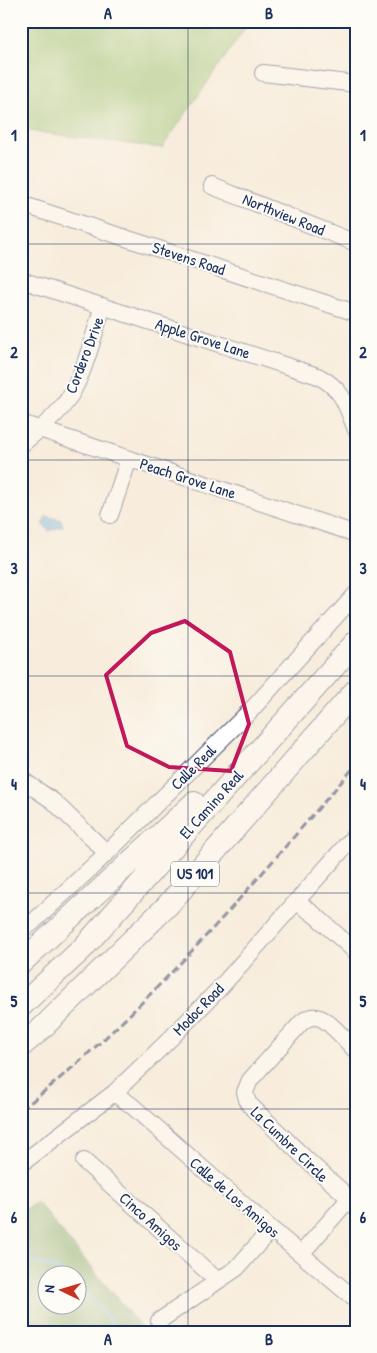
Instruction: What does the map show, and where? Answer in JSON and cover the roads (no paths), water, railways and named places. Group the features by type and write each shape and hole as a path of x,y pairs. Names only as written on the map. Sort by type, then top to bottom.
{"highway":[{"name":"El Camino Real","path":"21,1006 82,949 356,642"},
{"name":"El Camino Real","path":"21,1046 38,1032 167,906 356,690"},
{"path":"21,963 196,802 240,771"}],"street":[{"path":"263,73 356,84"},
{"name":"Northview Road","path":"212,186 356,243"},
{"name":"Stevens Road","path":"21,204 356,313"},
{"name":"Apple Grove Lane","path":"21,280 318,376 336,388 344,397 356,430"},
{"name":"Cordero Drive","path":"21,445 42,429 63,406 74,390 103,306"},
{"name":"Peach Grove Lane","path":"21,423 356,534"},
{"path":"110,515 129,459"},
{"name":"Calle Real","path":"21,930 32,923 106,853 253,708 356,594"},
{"path":"21,779 53,801 106,853"},
{"name":"Modoc Road","path":"21,1164 114,1093 219,989 356,834"},
{"path":"296,901 316,916 356,952"},
{"name":"La Cumbre Circle","path":"301,1254 352,1202 248,1104 245,1092 246,1086 302,1022 314,1016 325,1020 356,1051"},
{"name":"Calle de Los Amigos","path":"114,1093 131,1105 271,1229 356,1300"},
{"name":"Cinco Amigos","path":"84,1161 218,1281"},
{"path":"159,1320 237,1268 271,1229"}],"water":[{"path":"46,516 61,520 63,526 49,531 43,524"}],"waterway":[{"path":"21,1257 47,1266"},
{"path":"88,1295 120,1332"}],"railway":[{"path":"21,1110 112,1031 197,946 356,765"}]}
